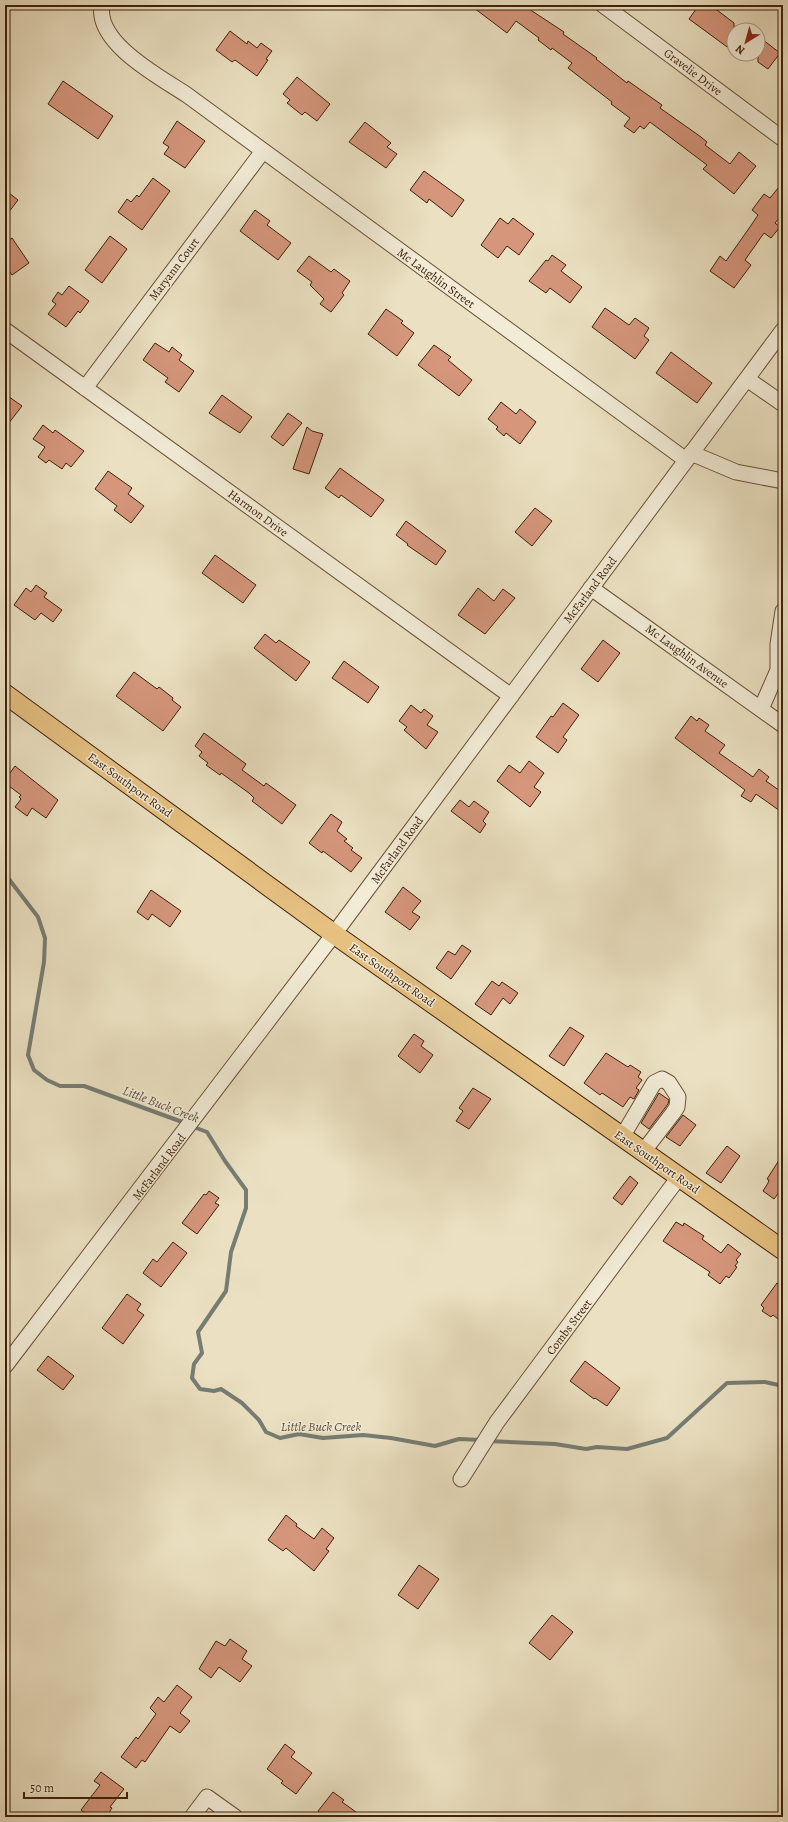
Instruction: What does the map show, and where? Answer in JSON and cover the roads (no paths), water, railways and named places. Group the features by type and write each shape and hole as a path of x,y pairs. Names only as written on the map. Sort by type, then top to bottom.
{"main road":[{"name":"East Southport Road","path":"5,694 334,934 783,1250"}],"street":[{"name":"Mc Laughlin Street","path":"102,5 101,11 106,28 117,44 135,60 187,95 689,457 736,472 783,481"},
{"name":"Gravelie Drive","path":"603,5 783,139"},
{"name":"Maryann Court","path":"85,388 263,151"},
{"name":"Harmon Drive","path":"5,330 511,696"},
{"name":"McFarland Road","path":"5,1366 213,1096 783,330"},
{"path":"747,379 783,404"},
{"name":"Mc Laughlin Avenue","path":"591,588 783,725"},
{"path":"761,709 778,670 778,644 783,611"},
{"path":"622,1138 654,1083 662,1079 670,1083 678,1097 677,1107 643,1152"},
{"name":"Combs Street","path":"461,1479 497,1422 679,1177"},
{"path":"192,1817 207,1797 235,1817"}],"waterway":[{"name":"Little Buck Creek","path":"5,874 38,917 45,938 44,962 28,1055 34,1070 47,1080 60,1086 84,1086 185,1123"},
{"name":"Little Buck Creek","path":"191,1126 207,1132 225,1161 246,1190 246,1208 231,1252 226,1291 198,1332 202,1353 194,1364 192,1378 200,1389 214,1391 221,1389 242,1403 259,1420 266,1432 280,1438 299,1434 323,1438 363,1435 391,1438 435,1446 459,1439 481,1440"},
{"name":"Little Buck Creek","path":"488,1441 555,1444 586,1449 597,1447 627,1449 667,1438 727,1383 765,1382 783,1386"}]}
